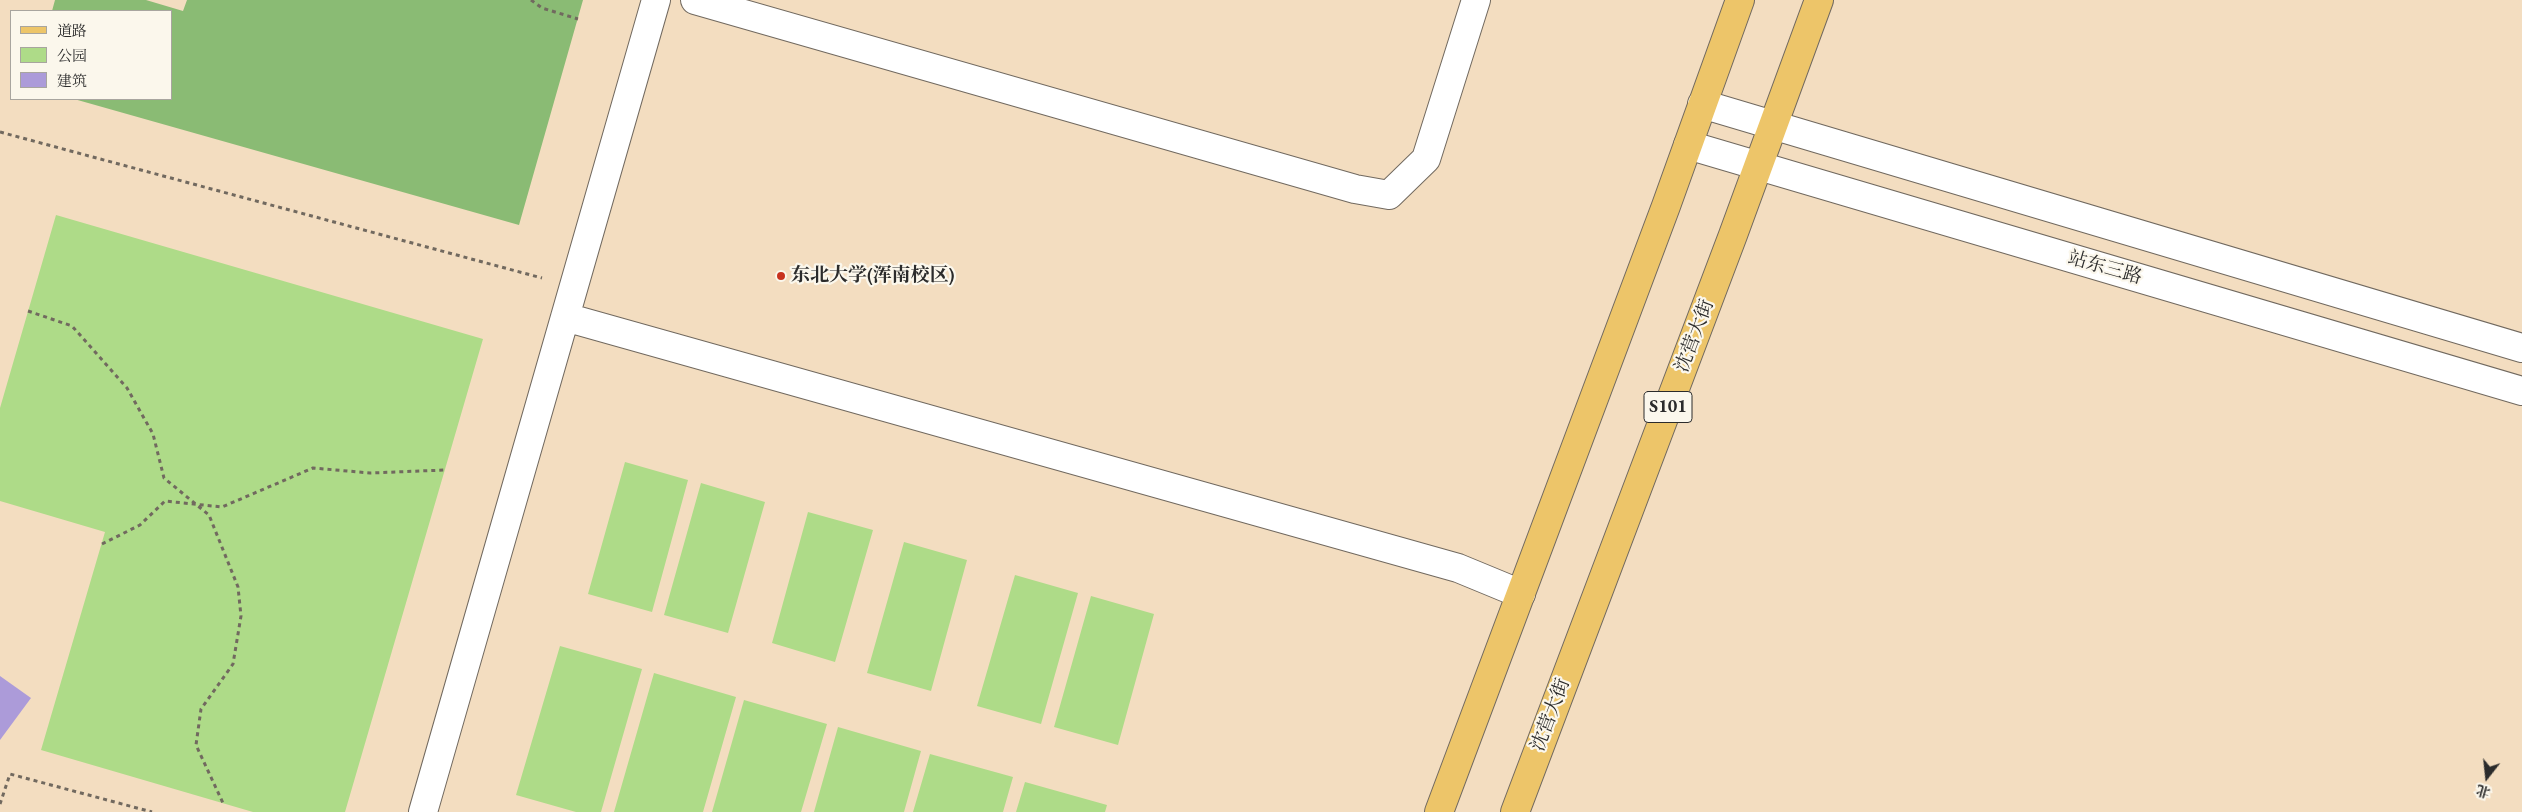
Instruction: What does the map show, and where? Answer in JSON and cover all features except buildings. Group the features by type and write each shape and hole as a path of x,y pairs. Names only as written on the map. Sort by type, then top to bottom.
{"main road":[{"path":"1439,812 1688,145 1740,0"},
{"name":"沈营大街","path":"1515,812 1774,126 1819,0"}],"street":[{"path":"423,812 656,0"},
{"path":"694,0 1355,189 1389,194 1426,158 1476,0"},
{"path":"1702,104 2522,348"},
{"name":"站东三路","path":"1688,145 2522,391"},
{"path":"565,317 1458,568 1521,594"}],"path":[{"path":"531,0 542,8 578,19"},
{"path":"0,132 574,286"},
{"path":"28,311 72,326 120,381 154,434 164,478 209,515 238,587 241,616 233,664 201,709 196,745 223,803"},
{"path":"102,544 140,525 165,501 222,507 313,468 370,473 445,470"},
{"path":"0,804 10,774 152,812"}],"green space":[{"path":"55,0 146,0 183,11 187,0 583,0 519,225 78,100 172,100 172,10 52,10"},
{"path":"56,215 483,339 345,812 253,812 41,750 105,532 0,501 0,408"},
{"path":"625,462 688,480 652,612 588,594"},
{"path":"701,483 765,502 728,633 664,615"},
{"path":"808,512 873,530 835,662 772,643"},
{"path":"904,542 967,560 931,691 867,673"},
{"path":"1015,575 1078,593 1041,724 977,706"},
{"path":"1091,596 1154,614 1118,745 1054,727"},
{"path":"560,646 642,669 601,812 576,812 516,795"},
{"path":"654,673 736,697 703,812 614,812"},
{"path":"744,700 827,724 801,812 712,812"},
{"path":"838,727 921,751 904,812 814,812"},
{"path":"930,754 1013,777 1003,812 913,812"},
{"path":"1025,782 1107,805 1105,812 1016,812"}],"place":[{"name":"东北大学(浑南校区)","path":"781,276"}]}
